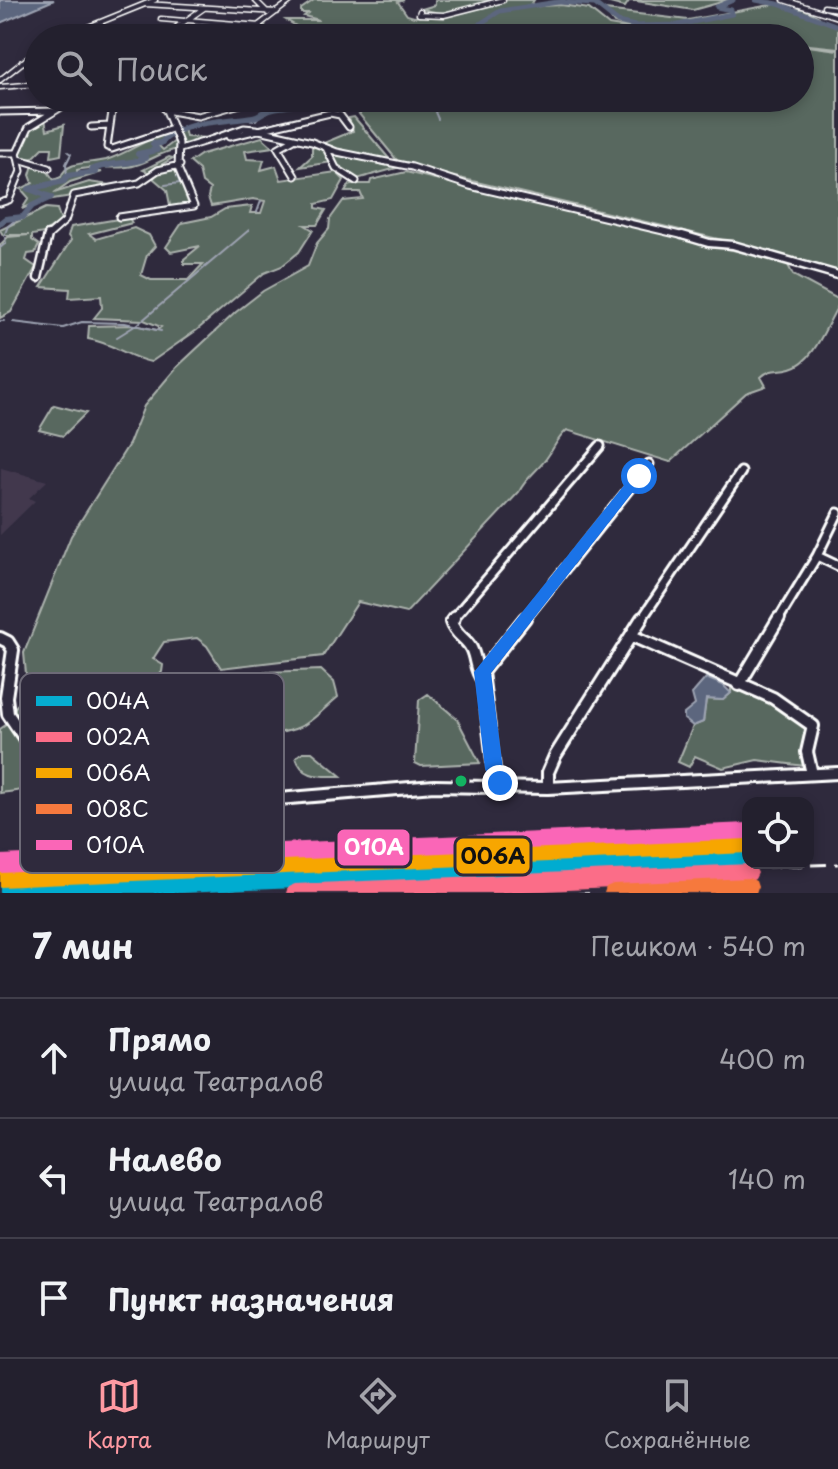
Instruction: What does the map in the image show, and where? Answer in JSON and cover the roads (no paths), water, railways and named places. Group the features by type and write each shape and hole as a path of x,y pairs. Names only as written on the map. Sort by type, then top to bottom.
{"street":[{"path":"93,24 155,0"},
{"path":"182,7 192,0"},
{"path":"255,0 270,13"},
{"path":"262,24 292,0"},
{"path":"420,11 419,14 444,15 503,0"},
{"path":"784,0 838,17"},
{"path":"217,9 226,2"},
{"path":"145,4 277,12"},
{"path":"824,7 838,9"},
{"path":"182,24 204,8"},
{"path":"161,19 230,24"},
{"path":"0,80 22,62"},
{"path":"0,87 24,85"},
{"path":"0,112 24,112"},
{"path":"4,202 21,171 18,156 29,127 54,112"},
{"path":"112,112 107,147 173,130"},
{"path":"119,217 194,206 178,168 183,159 166,112"},
{"path":"174,112 195,117 212,112"},
{"path":"180,149 325,114 337,114 344,118 349,127"},
{"path":"91,127 110,126"},
{"path":"260,131 412,167 470,186 652,226 709,243 757,251 789,260 800,267 838,275"},
{"path":"294,139 278,148 295,176"},
{"path":"326,148 327,155 341,174 356,181"},
{"path":"0,153 18,156 49,168"},
{"path":"38,278 44,263 47,236 65,221 72,197 78,192 139,183 158,170 180,165"},
{"path":"483,680 475,670 471,647 454,632 451,622 600,446"},
{"path":"509,789 500,783 494,769 482,672 649,464"},
{"path":"548,788 548,772 555,756 741,472"},
{"path":"739,685 817,556 838,513"},
{"path":"817,556 838,566"},
{"path":"632,636 782,703 813,726 807,752 812,774"},
{"path":"0,638 8,642 13,650 6,697 8,714 20,732"},
{"path":"284,798 434,786 548,788 838,773"}],"water":[{"path":"0,0 54,0 0,23"},
{"path":"706,678 723,685 731,693 723,700 706,699 703,722 693,726 684,719 684,714 695,705 692,694"}],"waterway":[{"path":"683,24 732,14 731,10 717,7 733,0"},
{"path":"756,0 778,4 838,26"},
{"path":"480,24 500,11 564,1"},
{"path":"560,2 595,4 618,22 626,24"},
{"path":"358,24 370,22"},
{"path":"0,223 5,219 23,217 32,206 51,197 29,189 64,181 67,176 96,172 92,170 105,165 146,158 138,154 157,150 153,144 161,143 170,135 192,126 253,117 265,112"},
{"path":"261,114 268,112"},
{"path":"435,112 438,119"},
{"path":"240,119 256,120 260,115"},
{"path":"67,176 66,164 71,154 68,152"},
{"path":"165,185 180,183 177,176"},
{"path":"257,212 261,201"},
{"path":"4,236 8,226 18,218"},
{"path":"136,325 249,230"},
{"path":"0,248 6,243 5,238"},
{"path":"13,322 63,328 82,322 136,325"},
{"path":"117,337 136,325"},
{"path":"136,325 161,331"}],"railway":[{"path":"236,893 320,883 742,863"},
{"path":"739,868 838,864"},
{"path":"627,884 701,893"},
{"path":"482,886 589,892"}]}
